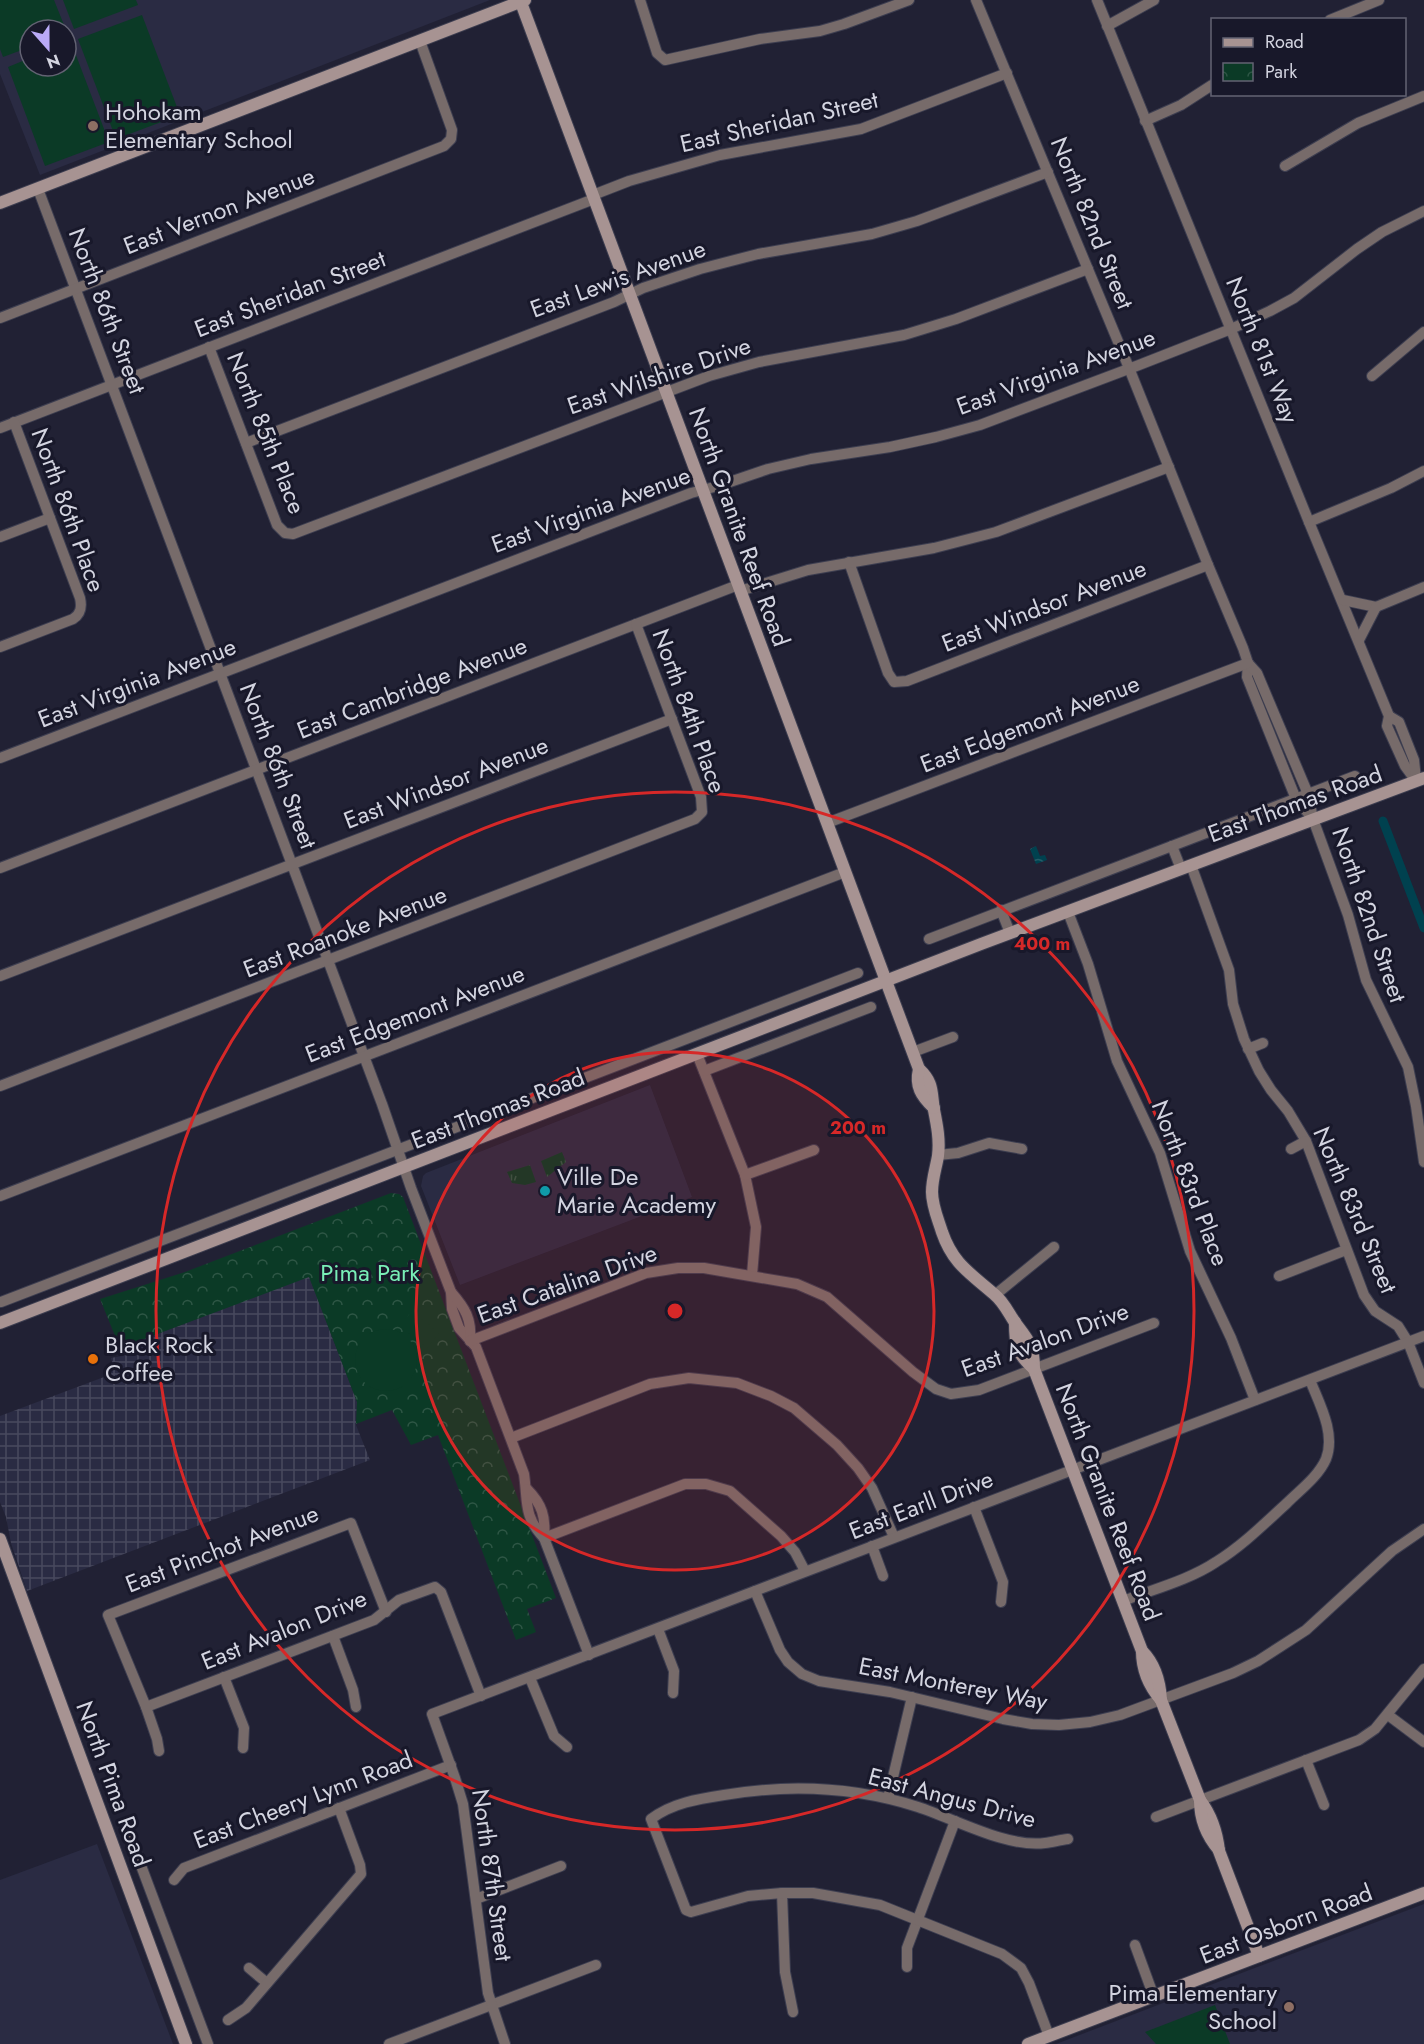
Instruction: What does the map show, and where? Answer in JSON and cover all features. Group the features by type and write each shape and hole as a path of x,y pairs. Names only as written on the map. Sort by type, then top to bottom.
{"street":[{"path":"640,0 657,53 665,60 760,39 820,31 909,0"},
{"name":"North 82nd Street","path":"976,0 1243,648 1248,663 1247,677 1296,799 1313,819"},
{"name":"North 81st Way","path":"1097,0 1389,716 1399,722 1420,780"},
{"path":"1107,26 1154,0"},
{"path":"1335,18 1379,0"},
{"path":"0,203 522,1"},
{"name":"North Granite Reef Road","path":"522,1 919,1069 927,1076 933,1093 939,1135 938,1155 932,1178 932,1194 944,1237 961,1266 995,1295 1029,1339 1034,1353 1034,1369 1142,1651 1151,1660 1160,1685 1161,1700 1200,1800 1209,1811 1217,1834 1219,1851 1259,1956"},
{"name":"East Vernon Avenue","path":"0,318 439,148 451,139 451,126 420,41"},
{"name":"East Sheridan Street","path":"0,428 594,197 629,181 720,155 861,129 1007,73"},
{"path":"1145,121 1181,105 1211,86"},
{"path":"1285,166 1358,123 1424,96"},
{"name":"East Lewis Avenue","path":"246,443 614,302 643,288 700,269 758,254 872,234 1048,172"},
{"name":"North 86th Street","path":"38,189 364,1056 451,1292 452,1309 459,1328 476,1347 524,1474 527,1490 537,1499 546,1522 544,1538 589,1655"},
{"name":"East Virginia Avenue","path":"0,758 702,490 768,469 811,459 936,438 980,425 1129,368 1231,328 1294,298 1382,232 1424,211"},
{"name":"East Wilshire Drive","path":"285,533 296,533 709,376 759,362 904,335 956,319 1088,269"},
{"path":"1372,375 1424,332"},
{"name":"North 85th Place","path":"209,347 277,525 285,533"},
{"name":"North 86th Place","path":"0,647 68,621 80,612 80,598 14,422"},
{"name":"East Cambridge Avenue","path":"0,868 636,624 739,588 808,570 934,548 996,531 1168,467"},
{"path":"1309,522 1391,488 1424,471"},
{"path":"0,537 50,518"},
{"name":"East Windsor Avenue","path":"849,562 888,673 894,682 907,681 1208,565"},
{"path":"1343,600 1376,607 1424,587"},
{"path":"1359,640 1376,607"},
{"name":"North 84th Place","path":"636,624 701,797 702,812"},
{"name":"North 82nd Street","path":"1248,663 1257,673 1308,794 1313,819 1348,915 1366,980 1408,1067 1424,1162"},
{"name":"East Edgemont Avenue","path":"827,823 1248,663"},
{"name":"East Windsor Avenue","path":"0,976 672,719"},
{"name":"East Thomas Road","path":"929,939 1355,776"},
{"name":"East Thomas Road","path":"2,1323 1010,933 1420,780"},
{"name":"East Roanoke Avenue","path":"0,1086 692,822 702,812"},
{"path":"1172,846 1186,867"},
{"name":"North 83rd Street","path":"1186,867 1229,970 1235,1014 1248,1049 1270,1090 1288,1111 1306,1141 1364,1295 1371,1307 1398,1326 1408,1342 1424,1383"},
{"name":"East Edgemont Avenue","path":"0,1196 845,872"},
{"path":"1001,910 1010,933"},
{"name":"North 83rd Place","path":"1068,912 1088,964 1117,1061 1160,1153 1190,1251 1231,1338 1255,1400"},
{"name":"East Thomas Road","path":"0,1301 858,973"},
{"path":"704,1071 871,1007"},
{"path":"913,1052 953,1037"},
{"path":"1248,1049 1263,1043"},
{"path":"697,1054 745,1175 756,1227 752,1275"},
{"path":"1291,1149 1306,1141"},
{"path":"938,1155 958,1153 989,1143 1022,1149"},
{"path":"745,1175 814,1150"},
{"path":"995,1295 1054,1247"},
{"path":"1279,1276 1346,1250"},
{"name":"East Catalina Drive","path":"470,1341 646,1273 678,1268 704,1268 797,1284 827,1297 926,1383 951,1394"},
{"path":"0,1301 2,1323"},
{"name":"East Avalon Drive","path":"951,1394 979,1390 1154,1323"},
{"name":"East Earll Drive","path":"432,1714 1424,1336"},
{"path":"511,1438 650,1384 689,1378 737,1383 794,1408 837,1445 872,1488 894,1537"},
{"path":"1123,1601 1166,1586 1215,1563 1234,1550 1317,1473 1326,1458 1329,1443 1327,1423 1310,1380"},
{"path":"544,1538 685,1484 706,1484 730,1491 781,1536 795,1552 805,1571"},
{"path":"974,1508 1003,1582 1001,1602"},
{"name":"East Pinchot Avenue","path":"146,1707 108,1615 351,1523 386,1612"},
{"name":"East Monterey Way","path":"755,1591 780,1650 788,1662 802,1674 819,1681 912,1696 1003,1719 1032,1724 1059,1725 1090,1722 1120,1715 1233,1673 1282,1647 1306,1630 1392,1551 1424,1529"},
{"name":"North Pima Road","path":"0,1539 186,2044"},
{"path":"872,1546 884,1576"},
{"name":"East Avalon Drive","path":"146,1707 374,1620 399,1600 435,1587 441,1592 481,1696"},
{"path":"658,1629 674,1671 673,1693"},
{"path":"333,1636 353,1690 356,1707"},
{"path":"1156,1817 1359,1740 1375,1729 1388,1715 1424,1669"},
{"path":"224,1677 244,1728 243,1748"},
{"path":"530,1678 554,1736 567,1747"},
{"path":"888,1798 912,1696"},
{"path":"146,1707 159,1751"},
{"name":"North 87th Street","path":"432,1714 463,1804 484,1968 492,2005 505,2044"},
{"path":"1388,1715 1424,1742"},
{"path":"1306,1760 1324,1805"},
{"name":"East Cheery Lynn Road","path":"174,1880 184,1868 451,1765"},
{"name":"East Angus Drive","path":"782,1893 748,1896 691,1912 686,1910 651,1819 667,1809 696,1799 749,1791 783,1788 809,1789 843,1791 888,1798 984,1832 1018,1841 1044,1844 1068,1839"},
{"path":"228,2020 246,2008 361,1874 360,1865 339,1808"},
{"path":"907,1968 908,1948 956,1821"},
{"path":"128,1831 208,2044"},
{"path":"476,1899 561,1866"},
{"path":"793,2012 785,1972 782,1893 813,1893 880,1905 1002,1954 1021,1968 1049,2036"},
{"name":"East Osborn Road","path":"1028,2044 1424,1893"},
{"path":"1134,1945 1154,1997"},
{"path":"389,2044 596,1965"},
{"path":"249,1968 267,1983"}],"shaded area":[{"name":"Hohokam Elementary School","path":"0,0 490,0 40,175 0,74"},
{"path":"650,1085 692,1197 460,1285 421,1186 423,1176"},
{"path":"309,1276 357,1402 356,1425 370,1460 27,1591 0,1502 0,1416 104,1377 113,1365 111,1358 122,1356 120,1348"},
{"path":"97,1844 173,2044 0,2044 0,1880"},
{"name":"Pima Elementary School","path":"1424,1904 1424,2044 1056,2044 1252,1969"}],"green space":[{"path":"0,0 54,0 61,18 18,18 18,51 3,57 0,49"},
{"path":"63,0 136,0 138,5 78,28 78,18 70,18"},
{"path":"142,15 180,115 116,139 78,39"},
{"path":"78,60 109,142 45,166 8,67 18,63 18,78 78,78"},
{"path":"562,1152 566,1162 547,1177 541,1161"},
{"path":"530,1165 536,1182 525,1185 512,1183 507,1172"},
{"name":"Pima Park","path":"391,1193 403,1197 556,1598 527,1609 536,1632 516,1640 438,1435 411,1445 392,1410 356,1424 357,1402 309,1277 120,1348 100,1299 185,1272"},
{"path":"412,1311 439,1333 427,1348 399,1326"},
{"path":"380,1329 392,1329 408,1338 415,1348 417,1360 415,1372 408,1382 392,1391 380,1391 369,1386 360,1377 355,1366 355,1354 360,1343 369,1334"},
{"path":"1215,2005 1230,2044 1156,2044 1145,2032"}],"water":[{"path":"1036,846 1040,856 1045,855 1047,860 1036,864 1030,849"}],"waterway":[{"path":"1383,821 1424,928"}],"place":[{"name":"Hohokam Elementary School","path":"93,126"},
{"name":"Ville De Marie Academy","path":"545,1191"},
{"name":"Black Rock Coffee","path":"93,1359"},
{"name":"Pima Elementary School","path":"1289,2007"}]}
